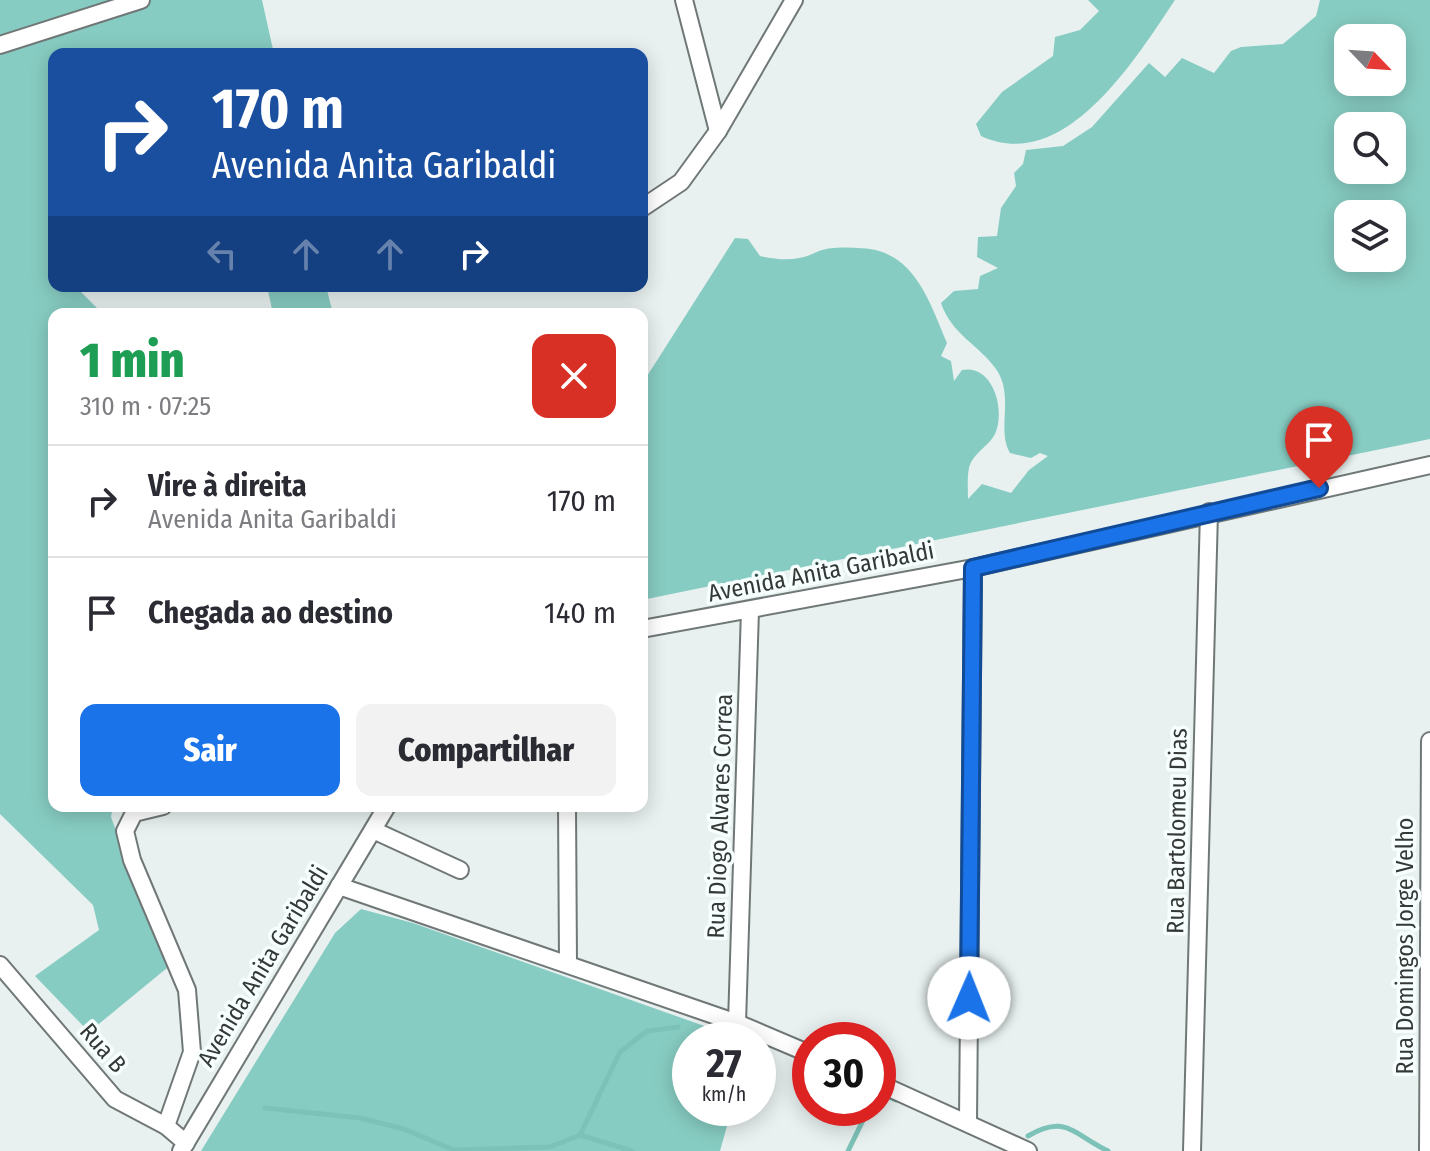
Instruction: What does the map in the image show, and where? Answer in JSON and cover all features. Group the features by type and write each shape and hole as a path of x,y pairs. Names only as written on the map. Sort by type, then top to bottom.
{"street":[{"path":"0,45 141,0"},
{"path":"684,0 718,131"},
{"path":"648,204 681,182 718,131 794,0"},
{"name":"Avenida Anita Garibaldi","path":"648,628 973,568 1209,512 1430,465"},
{"name":"Rua Bartolomeu Dias","path":"1192,1151 1209,512"},
{"path":"968,1121 973,568"},
{"name":"Rua Diogo Alvares Correa","path":"737,1022 750,610"},
{"name":"Rua Domingos Jorge Velho","path":"1428,1151 1430,741"},
{"path":"138,812 134,813 125,831 132,860 187,990 192,1052 166,1126"},
{"name":"Avenida Anita Garibaldi","path":"183,1147 384,812"},
{"path":"567,812 568,963"},
{"path":"373,830 460,870"},
{"path":"339,886 734,1022"},
{"name":"Rua B","path":"0,965 115,1099 166,1126 183,1147"},
{"path":"896,1091 1028,1151"}],"green space":[{"path":"0,0 262,0 273,48 48,48 48,292 81,292 97,308 48,308 48,812 112,812 111,817 167,968 89,1032 35,976 99,930 93,905 0,814"},
{"path":"1088,0 1175,0 1119,79 1069,125 1041,139 1012,144 981,136 976,124 1002,92 1053,56 1055,37 1080,30 1099,11"},
{"path":"1320,0 1430,0 1430,439 648,599 648,375 735,238 748,239 760,256 769,258 791,259 827,249 853,248 876,250 905,266 925,293 940,326 947,343 941,356 951,361 954,381 962,370 982,374 989,381 998,402 995,434 973,458 969,468 968,499 982,484 1011,493 1029,470 1048,456 1040,453 1031,458 1010,453 1006,444 1001,379 989,360 958,331 941,303 954,291 978,289 980,276 998,268 977,257 978,237 997,236 1001,208 1016,186 1014,173 1023,164 1026,150 1063,146 1092,127 1149,63 1165,77 1182,58 1214,73 1231,51 1241,47 1283,44 1316,16"},
{"path":"268,292 328,292 332,308 272,308"},
{"path":"361,909 413,923 693,1022 672,1022 672,1126 727,1126 720,1151 201,1151 335,933"}],"waterway":[{"path":"580,1135 620,1052 647,1031 672,1028"},
{"path":"265,1108 360,1118 404,1129 454,1150 550,1147 580,1135 632,1151"},
{"path":"848,1151 860,1126"},
{"path":"1028,1136 1061,1127 1108,1151"}],"route":[{"path":"969,998 973,568 1319,488"}]}
